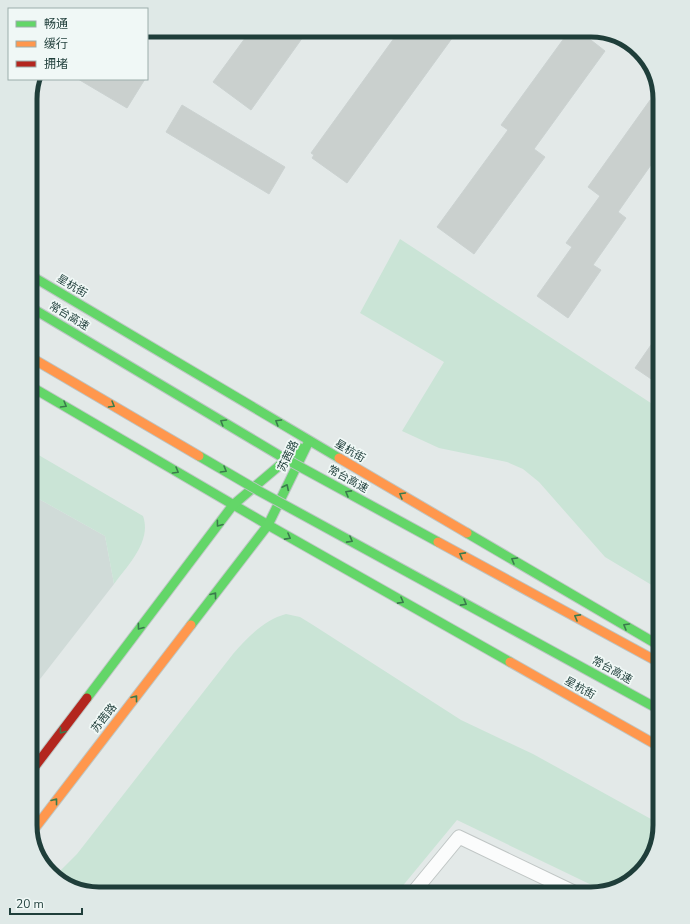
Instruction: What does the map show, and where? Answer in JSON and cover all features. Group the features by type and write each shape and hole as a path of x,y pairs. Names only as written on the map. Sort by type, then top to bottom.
{"main road":[{"name":"星杭街","path":"37,279 309,441 653,642"},
{"name":"常台高速","path":"37,311 282,457 653,659"},
{"name":"常台高速","path":"37,361 260,491 653,706"},
{"name":"星杭街","path":"37,390 233,505 653,743"},
{"name":"苏茜路","path":"37,764 233,505 309,441"},
{"name":"苏茜路","path":"37,825 268,525 309,441"}],"lane":[{"path":"418,887 459,836 564,887"}],"shaded area":[{"path":"37,498 105,536 114,584 37,683"}],"green space":[{"path":"400,239 653,404 653,586 605,557 539,482 523,469 507,462 439,448 402,431 444,362 360,313"},
{"path":"37,454 143,516 145,525 141,543 132,561 114,584 105,536 37,498"},
{"path":"286,614 300,617 461,720 533,754 653,820 651,841 645,856 635,869 626,877 611,884 595,887 457,820 402,887 99,887 83,885 68,879 59,872 77,854 233,654 257,630 278,617"}],"building":[{"path":"246,37 303,37 251,110 213,82"},
{"path":"395,37 453,37 347,183 312,158 314,155 311,153"},
{"path":"565,37 587,37 605,51 534,149 545,157 474,254 437,227 508,130 501,125"},
{"path":"80,80 144,80 127,108"},
{"path":"653,96 653,162 618,212 626,218 593,265 601,270 568,318 537,296 572,247 566,243 600,196 588,187"},
{"path":"182,105 285,167 269,194 166,132"},
{"path":"653,342 653,380 635,368"}],"traffic: fast":[{"path":"37,279 339,458"},
{"path":"37,311 282,457 438,542"},
{"path":"37,390 268,525 510,662"},
{"path":"191,625 268,525 309,441"},
{"path":"87,698 233,505 300,448"},
{"path":"199,456 259,491 653,706"},
{"path":"467,533 653,642"}],"traffic: slow":[{"path":"37,361 199,456"},
{"path":"339,458 467,533"},
{"path":"438,542 653,659"},
{"path":"37,825 191,625"},
{"path":"510,662 653,743"}],"traffic: jam":[{"path":"37,764 87,698"}]}
